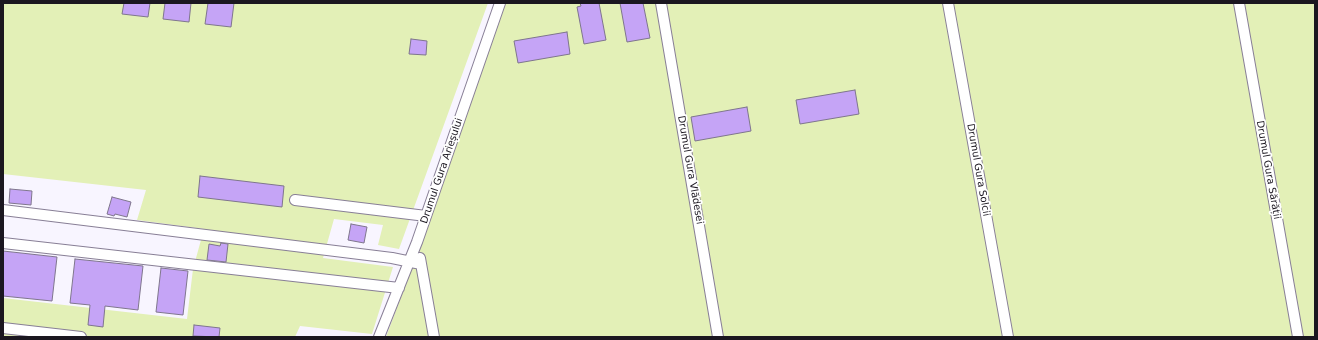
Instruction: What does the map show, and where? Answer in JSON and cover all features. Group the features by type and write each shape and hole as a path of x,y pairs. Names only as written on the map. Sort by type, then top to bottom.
{"street":[{"name":"Drumul Gura Arieșului","path":"379,337 417,242 500,3"},
{"name":"Drumul Gura Vlădesei","path":"661,3 718,337"},
{"name":"Drumul Gura Solcii","path":"948,3 1008,337"},
{"name":"Drumul Gura Sărății","path":"1239,3 1298,337"},
{"path":"295,200 426,216"},
{"path":"3,210 409,260 420,264"},
{"path":"417,242 434,337"},
{"path":"3,243 399,288"},
{"path":"3,328 80,337"}],"green space":[{"path":"3,3 488,3 399,249 378,245 383,225 334,219 323,258 393,267 372,334 300,326 295,337 3,337 3,298 187,319 193,269 204,229 137,220 146,190 3,174"},
{"path":"505,3 1315,3 1315,337 386,337 420,246"}],"building":[{"path":"124,3 150,3 148,17 122,14"},
{"path":"165,3 191,3 189,22 163,19"},
{"path":"208,3 234,3 231,27 205,24"},
{"path":"580,3 599,3 606,40 584,44 577,7 581,6"},
{"path":"620,3 643,3 650,38 627,42"},
{"path":"567,32 570,54 518,63 514,41"},
{"path":"411,39 427,41 426,55 409,54"},
{"path":"855,90 859,114 800,124 796,100"},
{"path":"747,107 751,131 695,141 691,117"},
{"path":"200,176 284,186 282,207 198,197"},
{"path":"10,189 32,191 31,205 9,203"},
{"path":"112,197 131,202 127,217 107,214"},
{"path":"351,224 367,227 364,243 348,240"},
{"path":"221,243 228,244 226,262 207,260 209,244 220,246"},
{"path":"3,251 57,257 52,301 3,296"},
{"path":"75,259 143,266 138,310 105,306 103,327 88,325 90,305 70,303"},
{"path":"161,268 188,271 183,315 156,312"},
{"path":"194,325 220,328 219,337 193,336"}]}
